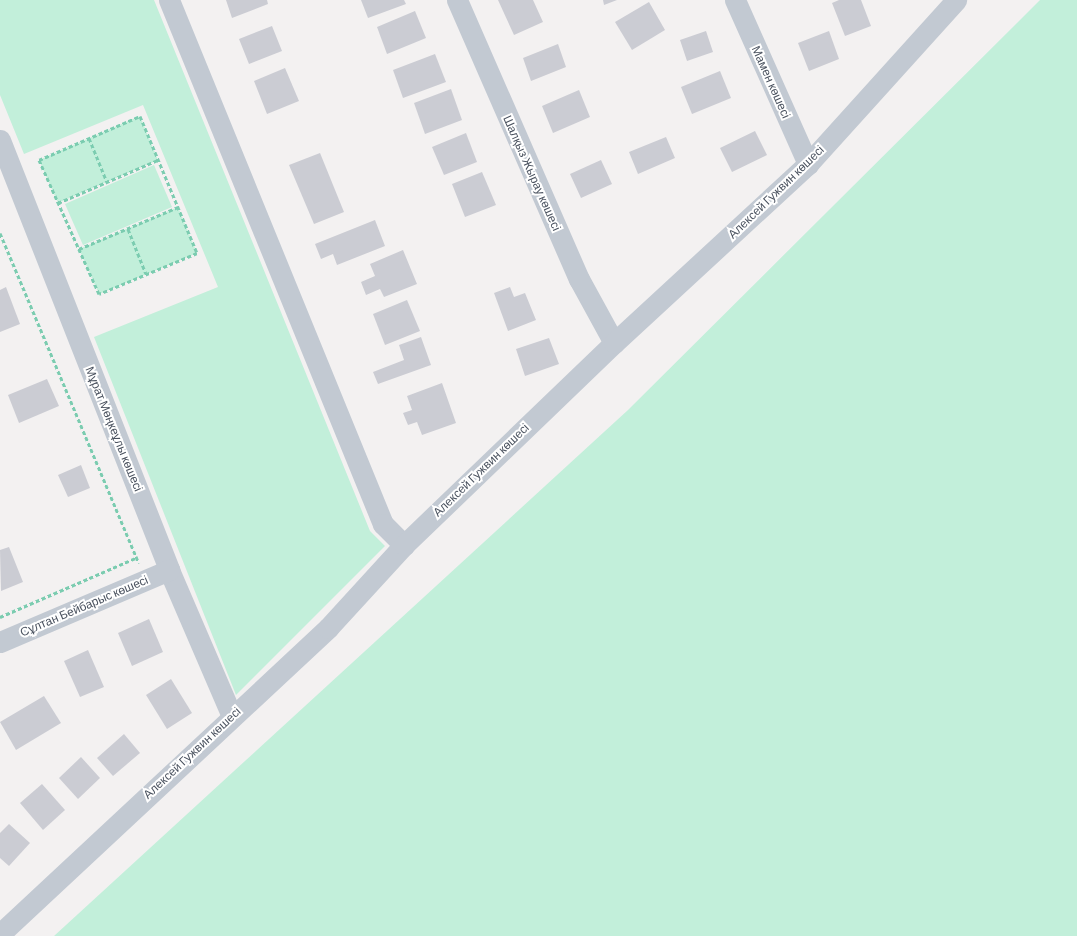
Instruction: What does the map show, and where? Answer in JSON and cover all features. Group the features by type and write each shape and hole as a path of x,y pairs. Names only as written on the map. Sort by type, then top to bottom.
{"street":[{"path":"169,0 383,524 404,544"},
{"name":"Шалқыз Жырау көшесі","path":"457,0 579,279 614,343"},
{"name":"Мамен көшесі","path":"735,0 808,164"},
{"name":"Алексей Гужвин көшесі","path":"0,934 328,628 404,544 614,343 808,164 956,0"},
{"name":"Мұрат Мөңкеұлы көшесі","path":"0,140 169,570 232,716"},
{"name":"Сұлтан Бейбарыс көшесі","path":"0,642 169,570"}],"path":[{"path":"140,116 158,160 197,253 99,294 39,160 140,116"},
{"path":"88,138 107,182"},
{"path":"58,203 158,160"},
{"path":"79,249 178,207"},
{"path":"128,229 146,274"},
{"path":"0,233 146,580"},
{"path":"0,618 137,558 159,543"}],"green space":[{"path":"0,0 154,0 370,531 385,546 236,695 94,337 218,287 143,105 24,154 0,95"},
{"path":"1040,0 1077,0 1077,936 54,936 628,410"},
{"path":"140,116 158,160 58,203 39,160"},
{"path":"154,165 172,207 83,245 65,204"},
{"path":"178,207 197,253 99,294 79,249"}],"building":[{"path":"226,0 267,0 268,4 232,18"},
{"path":"361,0 404,0 406,4 368,18"},
{"path":"498,0 533,0 543,22 514,35"},
{"path":"603,0 617,0 604,5"},
{"path":"839,0 861,0 871,26 845,36 832,3"},
{"path":"649,2 665,30 632,50 615,22"},
{"path":"415,11 426,38 387,54 377,27"},
{"path":"272,26 282,51 249,64 239,39"},
{"path":"706,31 713,52 687,61 680,40"},
{"path":"829,31 839,59 809,71 798,43"},
{"path":"558,44 566,67 531,81 523,58"},
{"path":"435,54 446,82 403,98 393,70"},
{"path":"285,68 299,101 267,114 254,81"},
{"path":"720,71 731,98 692,114 681,87"},
{"path":"451,89 462,120 425,134 414,103"},
{"path":"579,90 590,117 553,133 542,106"},
{"path":"755,131 767,155 732,172 720,148"},
{"path":"466,133 477,162 444,175 432,147"},
{"path":"666,137 675,158 638,174 629,152"},
{"path":"320,153 344,212 314,224 289,165"},
{"path":"601,160 612,184 581,198 570,174"},
{"path":"482,172 496,205 465,217 452,184"},
{"path":"375,220 385,246 337,265 333,254 321,259 315,244"},
{"path":"403,250 417,284 384,297 380,289 366,295 361,282 375,276 370,264"},
{"path":"6,287 20,324 0,332 0,290"},
{"path":"510,287 514,297 525,293 536,320 508,331 494,293"},
{"path":"407,300 420,331 385,345 373,314"},
{"path":"421,337 431,365 378,384 373,372 404,360 399,345"},
{"path":"549,338 559,364 525,376 516,349"},
{"path":"47,379 59,406 19,423 8,395"},
{"path":"442,383 456,423 422,435 417,422 408,425 403,413 412,410 407,396"},
{"path":"81,465 90,488 68,497 58,475"},
{"path":"9,547 23,582 1,591 0,550"},
{"path":"149,619 163,652 132,666 118,633"},
{"path":"88,650 104,687 80,697 64,661"},
{"path":"171,679 192,713 167,729 146,695"},
{"path":"44,696 61,723 16,750 0,722"},
{"path":"124,734 140,753 113,776 97,758"},
{"path":"81,757 100,778 78,799 59,778"},
{"path":"42,784 65,810 43,830 20,803"},
{"path":"9,824 30,843 9,866 0,858 0,833"}]}
